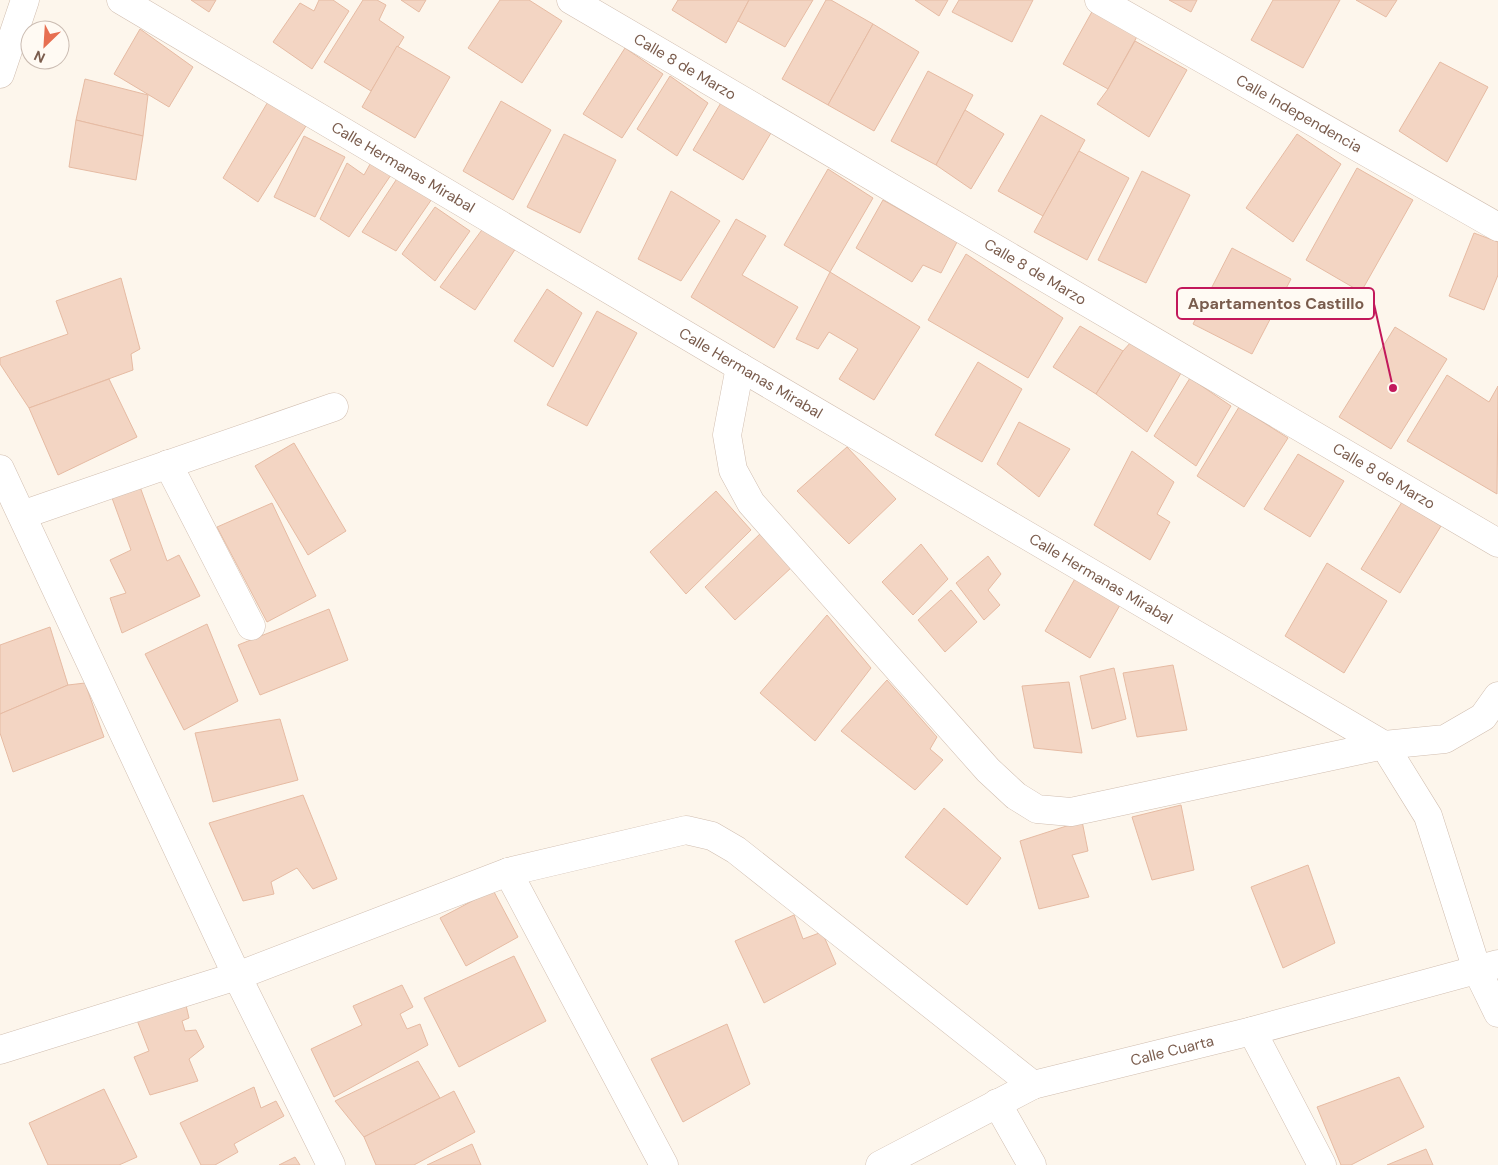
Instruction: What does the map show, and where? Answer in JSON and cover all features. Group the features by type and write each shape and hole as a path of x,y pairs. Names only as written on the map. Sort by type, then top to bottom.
{"street":[{"path":"0,74 25,0"},
{"name":"Calle Hermanas Mirabal","path":"121,0 740,367 1384,745"},
{"name":"Calle 8 de Marzo","path":"572,0 1498,543"},
{"name":"Calle Independencia","path":"1099,0 1498,227"},
{"path":"740,367 728,435 733,470 751,503 988,770 1016,796 1037,809 1071,812 1384,745 1445,739 1483,716 1498,696"},
{"path":"22,515 334,407"},
{"path":"168,464 251,626"},
{"path":"0,469 237,976 331,1165"},
{"path":"1384,745 1428,816 1487,967 1498,1013"},
{"path":"0,1050 237,976 508,872 686,830 712,836 736,850 1033,1084"},
{"path":"508,872 664,1165"},
{"name":"Calle Cuarta","path":"880,1165 1033,1084 1252,1031 1487,967"},
{"path":"1252,1031 1322,1165"},
{"path":"997,1103 1032,1165"}],"building":[{"path":"191,0 216,0 209,12"},
{"path":"319,0 333,0 349,11 312,69 273,42 300,3 314,11"},
{"path":"363,0 377,0 386,5 379,20 404,37 371,91 324,62"},
{"path":"401,0 426,0 419,12"},
{"path":"500,0 529,0 562,21 522,83 468,48"},
{"path":"678,0 749,0 726,43 672,10"},
{"path":"749,0 813,0 785,47 738,21"},
{"path":"826,0 831,0 873,24 828,105 782,79"},
{"path":"915,0 948,0 939,16"},
{"path":"959,0 1033,0 1012,42 952,12"},
{"path":"1169,0 1197,0 1191,12"},
{"path":"1273,0 1340,0 1303,68 1251,40"},
{"path":"1356,0 1397,0 1386,17"},
{"path":"1094,8 1139,33 1108,89 1063,64"},
{"path":"873,24 919,52 874,131 828,105"},
{"path":"140,29 193,67 169,107 114,74"},
{"path":"1135,41 1187,70 1149,137 1097,104 1108,89"},
{"path":"397,46 450,77 415,138 362,107"},
{"path":"625,48 663,74 622,138 583,114"},
{"path":"1440,62 1488,87 1447,162 1399,131"},
{"path":"928,71 973,95 936,165 891,141"},
{"path":"670,76 708,103 677,156 637,129"},
{"path":"85,79 148,95 143,136 76,120"},
{"path":"269,100 306,126 258,202 223,178"},
{"path":"501,101 551,130 513,200 463,171"},
{"path":"722,101 771,133 743,180 693,150"},
{"path":"965,110 1004,134 971,189 936,165"},
{"path":"1041,115 1085,140 1043,216 998,191"},
{"path":"76,120 143,136 136,180 69,167"},
{"path":"564,134 616,160 580,233 527,207"},
{"path":"1297,134 1341,164 1293,242 1246,208"},
{"path":"304,136 345,157 315,217 274,197"},
{"path":"1079,151 1129,178 1087,260 1034,232"},
{"path":"374,157 393,172 349,237 320,219 347,163 364,175"},
{"path":"1357,168 1413,200 1361,292 1306,260"},
{"path":"828,169 873,198 830,272 784,245"},
{"path":"1142,171 1190,195 1146,283 1098,260"},
{"path":"400,174 434,196 396,251 362,232"},
{"path":"671,191 720,221 681,281 638,259"},
{"path":"883,200 957,242 941,273 923,265 912,282 856,248"},
{"path":"435,207 470,231 435,281 402,254"},
{"path":"736,219 766,236 742,275 798,307 774,348 691,297"},
{"path":"484,227 516,248 475,310 440,287"},
{"path":"1474,233 1498,242 1498,275 1484,310 1449,296"},
{"path":"1232,248 1291,279 1252,354 1193,324"},
{"path":"966,254 1063,318 1028,378 928,320"},
{"path":"830,272 920,327 874,400 839,379 858,349 829,332 818,349 796,339"},
{"path":"121,278 140,349 131,354 133,370 29,408 0,364 0,358 68,334 56,301"},
{"path":"547,289 582,313 553,367 514,341"},
{"path":"597,311 637,333 587,426 547,405"},
{"path":"1080,326 1123,351 1096,394 1053,367"},
{"path":"1395,327 1447,359 1391,449 1339,417"},
{"path":"1131,342 1181,373 1147,432 1096,394 1123,351"},
{"path":"978,362 1022,389 982,462 935,435"},
{"path":"1447,375 1489,402 1498,386 1497,494 1407,441"},
{"path":"1190,378 1231,406 1196,466 1154,436"},
{"path":"109,379 137,437 58,475 29,408"},
{"path":"1239,407 1288,438 1244,507 1197,476"},
{"path":"1019,422 1070,449 1039,497 997,464"},
{"path":"294,443 346,531 308,555 255,466"},
{"path":"847,447 896,499 849,544 797,491"},
{"path":"1132,451 1174,482 1157,514 1170,522 1150,560 1094,525"},
{"path":"1298,454 1344,481 1310,537 1264,509"},
{"path":"139,484 167,561 179,555 200,596 122,633 110,598 126,593 110,560 131,550 112,498"},
{"path":"716,491 751,530 686,594 650,552"},
{"path":"1402,502 1441,526 1400,593 1361,569"},
{"path":"272,503 316,596 267,622 217,527"},
{"path":"763,531 792,567 735,620 705,587"},
{"path":"921,544 948,579 913,615 882,582"},
{"path":"988,556 1001,574 988,590 1000,605 984,620 956,583"},
{"path":"1327,563 1387,601 1344,673 1285,636"},
{"path":"1076,577 1120,605 1090,658 1045,631"},
{"path":"951,590 977,622 945,652 918,620"},
{"path":"329,609 348,660 260,695 238,645"},
{"path":"827,615 871,668 815,741 760,693"},
{"path":"207,624 238,701 184,730 145,654"},
{"path":"50,627 68,685 0,714 0,645"},
{"path":"1173,665 1187,730 1137,737 1123,673"},
{"path":"1114,668 1126,719 1092,729 1080,676"},
{"path":"887,680 937,737 930,749 943,760 915,790 841,731"},
{"path":"1069,682 1082,753 1034,748 1022,686"},
{"path":"85,683 104,737 13,772 0,733 0,714 68,685"},
{"path":"280,719 298,780 213,802 195,733"},
{"path":"303,795 337,879 313,889 297,868 271,882 274,894 243,901 209,823"},
{"path":"1181,805 1194,870 1152,880 1132,817"},
{"path":"944,808 1001,858 967,905 905,857"},
{"path":"1082,821 1088,851 1072,855 1089,897 1039,909 1020,841"},
{"path":"1308,865 1335,943 1283,968 1251,887"},
{"path":"493,890 518,937 466,966 440,918"},
{"path":"794,915 803,939 822,932 836,964 764,1003 735,941"},
{"path":"514,956 546,1021 459,1067 424,998"},
{"path":"402,985 413,1007 400,1014 407,1029 420,1024 428,1045 334,1097 311,1049 362,1025 353,1006"},
{"path":"185,1001 189,1018 182,1021 185,1031 196,1030 204,1047 189,1059 198,1081 150,1095 134,1057 149,1051 135,1015"},
{"path":"727,1024 750,1084 683,1122 651,1059"},
{"path":"418,1061 440,1098 364,1137 335,1101"},
{"path":"1399,1077 1424,1127 1351,1165 1341,1165 1317,1107"},
{"path":"254,1087 261,1108 276,1101 284,1116 234,1144 238,1152 215,1165 201,1165 180,1123"},
{"path":"104,1089 137,1157 119,1165 48,1165 29,1123"},
{"path":"454,1091 475,1132 414,1165 376,1165 364,1137"},
{"path":"472,1144 481,1165 427,1165"},
{"path":"1426,1149 1433,1165 1387,1165"},
{"path":"295,1157 300,1165 279,1165"}],"place":[{"name":"Apartamentos Castillo","path":"1393,388"}]}
